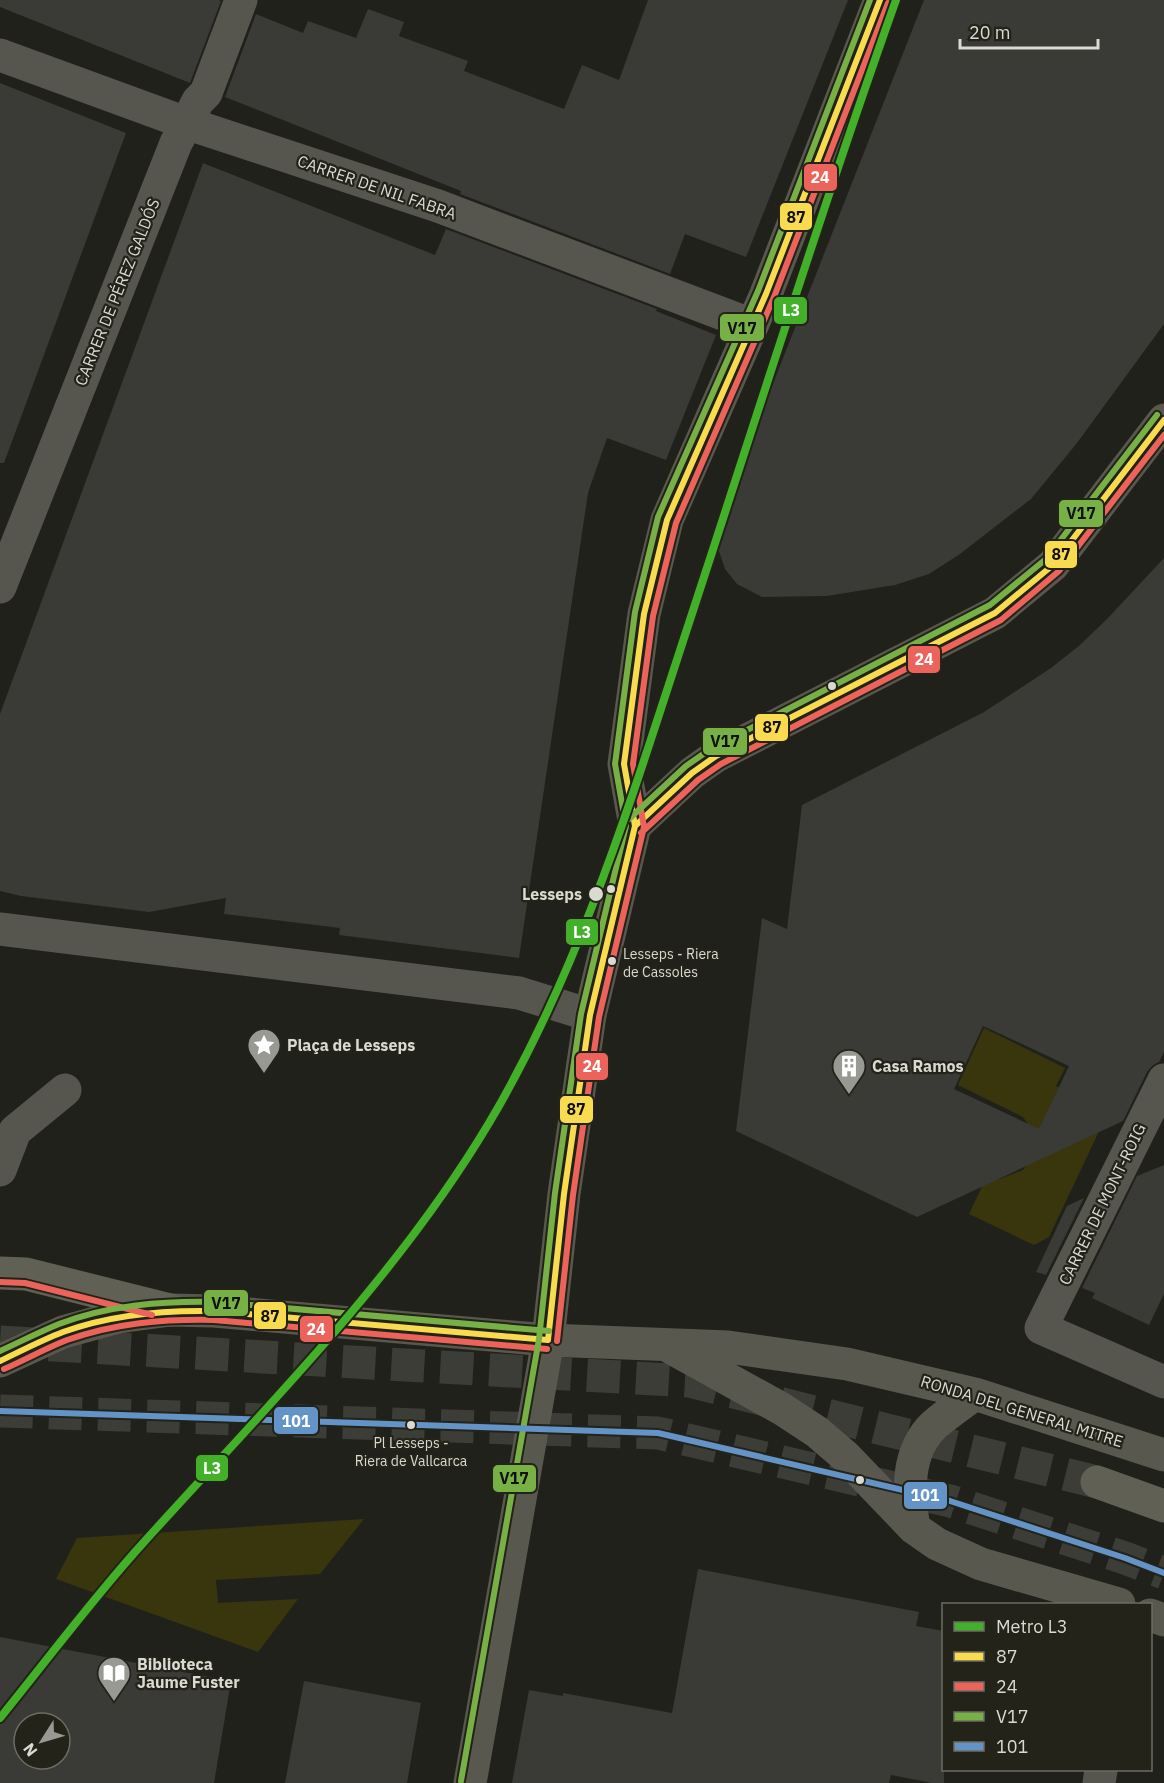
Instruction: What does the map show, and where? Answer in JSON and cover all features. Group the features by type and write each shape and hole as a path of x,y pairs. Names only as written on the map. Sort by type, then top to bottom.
{"main road":[{"path":"470,1783 548,1340 564,1194 590,1015 634,826 624,764 644,614 667,520 766,294 880,0"},
{"path":"634,826 692,773 716,756 996,613 1053,565 1164,420"},
{"path":"0,1273 26,1274 170,1310"},
{"path":"0,1361 63,1332 118,1317 170,1310 214,1311 548,1340"},
{"name":"RONDA DEL GENERAL MITRE","path":"548,1340 728,1347 847,1364 975,1394 1164,1455"},
{"name":"RONDA DEL GENERAL MITRE","path":"666,1345 782,1409 817,1432 845,1456 914,1528 937,1544 981,1564 1112,1603"},
{"path":"914,1528 910,1503 910,1474 916,1453 932,1427 975,1394"},
{"path":"1097,1482 1164,1506"}],"street":[{"name":"CARRER DE PÉREZ GALDÓS","path":"0,587 186,123 206,93 241,0"},
{"name":"CARRER DE NIL FABRA","path":"0,55 186,123 438,206 752,326"},
{"path":"0,928 519,993 590,1015"},
{"name":"CARRER DE MONT-ROIG","path":"1164,1080 1041,1328 1164,1382"},
{"path":"0,1170 8,1126 65,1090"}],"shaded area":[{"path":"984,1028 1065,1068 1056,1086 1101,1107 1101,1127 1049,1237 1034,1245 969,1214 987,1176 1000,1179 1023,1170 1030,1160 1030,1127 1023,1117 958,1085"},
{"path":"364,1519 320,1574 216,1580 218,1603 298,1599 258,1652 56,1579 77,1538"}],"building":[{"path":"0,0 221,1 190,83 0,7"},
{"path":"648,0 848,0 746,257 685,234 670,274 460,194 461,191 225,97 256,14 303,33 308,21 356,38 368,9 404,22 399,36 468,61 464,71 564,109 582,65 619,80"},
{"path":"924,0 1164,0 1164,324 1077,443 1031,499 960,554 929,574 895,585 827,596 762,597 737,584 725,569 717,545 724,508"},
{"path":"0,83 126,133 4,463 0,463"},
{"path":"203,163 435,255 446,229 657,309 656,311 716,335 666,460 607,438 588,493 519,958 339,935 340,928 224,914 226,898 149,912 21,896 0,891 0,714"},
{"path":"1164,558 1164,1052 1159,1062 1147,1072 1123,1121 917,1217 736,1131 762,918 787,929 802,805 984,712 1051,668 1080,645","holes":["983,1026 1069,1066 1039,1129 954,1089"]},
{"path":"1164,1165 1164,1294 1149,1325 1092,1298 1095,1293 1082,1288 1137,1176"},
{"path":"1084,1198 1046,1275 1036,1272 1067,1206"},
{"path":"698,1569 919,1612 916,1626 942,1631 942,1771 944,1771 944,1783 891,1775 889,1783 512,1783 529,1690 563,1696 563,1693 672,1713"},
{"name":"Biblioteca Jaume Fuster","path":"0,1637 231,1681 214,1783 0,1783"},
{"path":"304,1681 421,1703 407,1783 285,1783"}],"tunnel":[{"path":"0,1342 689,1381 1097,1482"},
{"path":"0,1411 658,1433 950,1501 1164,1573"}],"metro line":[{"name":"L3","path":"0,1718 125,1563 282,1392 371,1289 452,1180 489,1123 521,1065 551,1005 602,882 896,0"}],"transit line":[{"name":"V17","path":"461,1781 539,1339 555,1193 581,1014 626,826 615,764 635,612 658,517 758,291 870,0"},
{"name":"87","path":"548,1340 564,1194 590,1015 635,826 624,764 644,614 667,520 766,294 880,0"},
{"name":"24","path":"557,1341 573,1195 599,1017 644,827 633,764 653,616 676,523 774,297 888,3"},
{"name":"V17","path":"629,819 686,766 712,748 990,605 1046,559 1157,415"},
{"name":"87","path":"635,826 692,773 716,756 995,613 1053,565 1164,420"},
{"name":"24","path":"641,833 698,780 721,764 1001,620 1059,571 1164,435"},
{"name":"24","path":"0,1282 25,1283 152,1315"},
{"name":"V17","path":"0,1351 52,1327 97,1312 175,1302 215,1302 549,1331"},
{"name":"87","path":"0,1361 47,1338 81,1326 119,1317 176,1311 214,1311 548,1340"},
{"name":"24","path":"4,1369 59,1343 85,1334 139,1323 176,1320 214,1320 547,1349"},
{"name":"101","path":"0,1411 658,1433 950,1501 1164,1573"}],"place":[{"name":"Lesseps","path":"596,894"},
{"name":"Lesseps - Riera de Cassoles","path":"612,961"},
{"name":"Plaça de Lesseps","path":"264,1074"},
{"name":"Casa Ramos","path":"849,1095"},
{"name":"Pl Lesseps - Riera de Vallcarca","path":"411,1425"},
{"name":"Biblioteca Jaume Fuster","path":"114,1702"}]}
